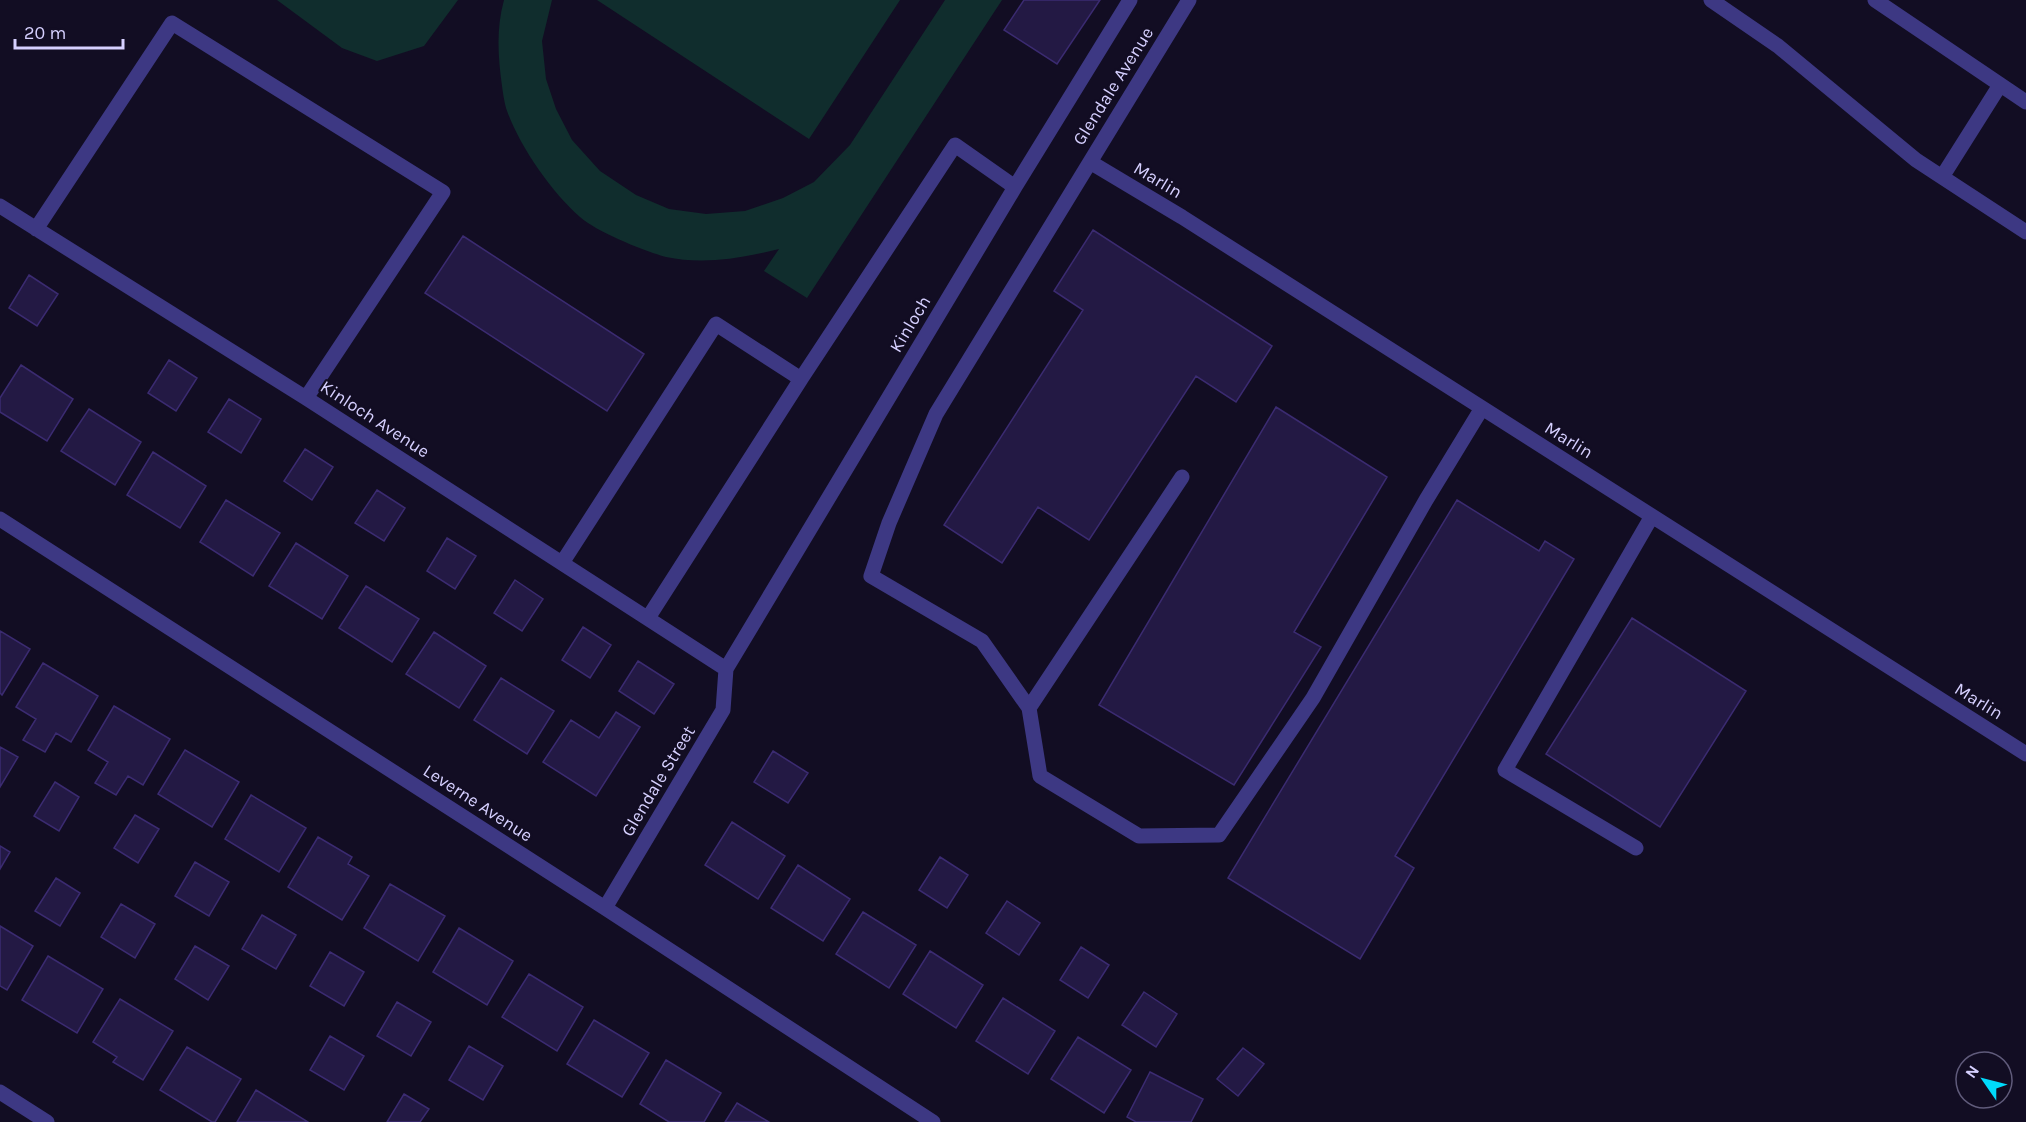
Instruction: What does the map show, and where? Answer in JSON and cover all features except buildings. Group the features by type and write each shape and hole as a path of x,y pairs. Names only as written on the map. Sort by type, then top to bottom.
{"street":[{"name":"Kinloch","path":"726,669 1130,0"},
{"name":"Glendale Avenue","path":"1029,708 982,641 871,576 889,523 936,414 1189,0"},
{"path":"1711,0 1778,46 1916,160 2026,232"},
{"path":"1875,0 2026,102"},
{"path":"36,229 172,22 443,192 306,398"},
{"path":"1942,177 2000,85"},
{"path":"648,618 955,145 1015,188"},
{"name":"Marlin","path":"1090,162 1192,224 2026,754"},
{"name":"Kinloch Avenue","path":"0,206 306,398 726,669"},
{"path":"562,563 716,324 801,379"},
{"path":"1182,477 1029,708 1040,776 1139,836 1219,835 1313,698 1426,500 1482,408"},
{"path":"1635,848 1506,770 1652,516"},
{"name":"Leverne Avenue","path":"0,519 933,1122"},
{"name":"Glendale Street","path":"605,908 723,710 726,669"},
{"path":"0,1092 47,1122"}],"green space":[{"path":"277,0 458,0 424,46 377,61 342,48"},
{"path":"504,0 552,0 542,41 546,79 556,109 572,140 600,171 636,195 669,209 706,214 745,211 783,198 814,182 850,145 945,0 1002,0 807,298 764,271 779,249 709,260 666,257 609,235 588,223 569,207 527,152 506,108 499,43"},
{"path":"597,0 900,0 809,139"}]}
